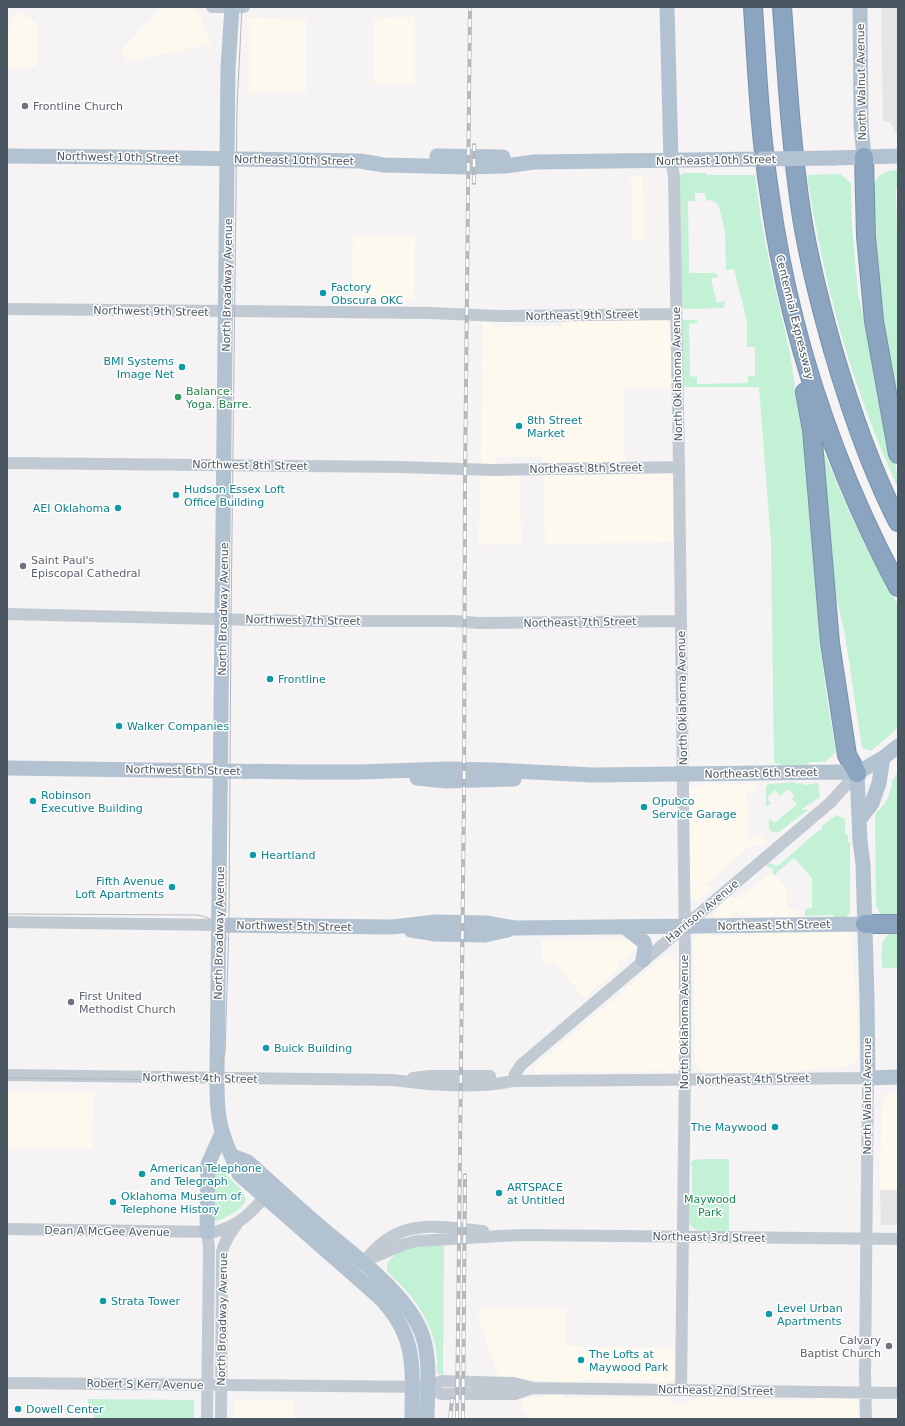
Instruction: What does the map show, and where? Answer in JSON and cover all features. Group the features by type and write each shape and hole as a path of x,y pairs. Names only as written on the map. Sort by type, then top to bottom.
{"highway":[{"name":"Centennial Expressway","path":"753,7 760,112 769,197 781,266 792,312 813,386 853,494 898,587"},
{"path":"782,7 793,142 801,213 809,254 824,317 845,390 857,426 898,522"},
{"path":"864,157 866,236 874,321 898,454"},
{"path":"792,312 812,430 830,643 847,755 857,773"},
{"path":"865,924 896,923"}],"main road":[{"name":"North Broadway Avenue","path":"232,7 228,68 217,1099 222,1133 239,1174 262,1195 357,1268"},
{"name":"North Oklahoma Avenue","path":"667,7 671,160"},
{"name":"North Walnut Avenue","path":"860,7 861,126 864,157"},
{"name":"Northwest 10th Street","path":"7,156 228,159"},
{"name":"Northeast 10th Street","path":"228,159 360,161 384,165 474,167 505,166 534,162 898,156"},
{"name":"Harrison Avenue","path":"857,773 883,758 898,746"},
{"path":"860,819 872,803 879,782 883,758"},
{"name":"Northwest 6th Street","path":"7,768 359,772 447,775"},
{"name":"North Walnut Avenue","path":"857,773 860,841 863,864 868,1078"},
{"name":"Northeast 6th Street","path":"447,775 494,781 593,775 857,773"},
{"name":"Northwest 5th Street","path":"220,925 392,927 436,922"},
{"name":"Northeast 5th Street","path":"436,922 486,923 515,928 865,924"},
{"name":"Northeast 5th Street","path":"392,927 436,934 485,935 515,928"},
{"path":"624,927 644,942 645,948 643,960"},
{"name":"Northeast 4th Street","path":"868,1078 898,1077"},
{"path":"207,1232 208,1164 222,1133"},
{"path":"232,1156 248,1162 272,1184 357,1268 386,1304 402,1328 408,1342 411,1355 412,1419"},
{"path":"357,1268 396,1294 412,1314 423,1337 426,1353 428,1387 427,1419"}],"street":[{"path":"212,7 244,7"},
{"name":"North Oklahoma Avenue","path":"671,160 674,176 683,774 685,1080 681,1390"},
{"name":"Northwest 9th Street","path":"7,309 488,316"},
{"name":"Northeast 9th Street","path":"488,316 676,314"},
{"name":"Northwest 8th Street","path":"7,463 224,464 493,470"},
{"name":"Northeast 8th Street","path":"493,470 679,467"},
{"name":"Northwest 7th Street","path":"7,614 303,620 454,621 479,623"},
{"name":"Northeast 7th Street","path":"479,623 680,620"},
{"name":"Harrison Avenue","path":"513,1081 515,1074 521,1065 831,802 857,773"},
{"name":"Northwest 5th Street","path":"7,922 220,925"},
{"name":"Northwest 4th Street","path":"7,1076 393,1080 431,1085 496,1084 513,1081"},
{"name":"Northeast 4th Street","path":"513,1081 868,1078"},
{"name":"North Walnut Avenue","path":"866,1419 868,1078"},
{"name":"Dean A McGee Avenue","path":"7,1229 215,1232 238,1223 272,1184"},
{"name":"Dean A McGee Avenue","path":"207,1232 215,1225 229,1220 262,1195"},
{"name":"North Broadway Avenue","path":"221,1419 222,1252 223,1246 238,1223"},
{"name":"North Broadway Avenue","path":"207,1232 209,1247 207,1419"},
{"name":"Northeast 3rd Street","path":"357,1268 405,1244 444,1234 898,1239"},
{"name":"Robert S Kerr Avenue","path":"7,1382 428,1387"},
{"name":"Northeast 2nd Street","path":"428,1387 441,1394 514,1394 533,1388 898,1393"}],"shaded area":[{"path":"162,7 194,7 201,18 211,44 127,62 121,50"},
{"path":"881,7 898,7 898,133 894,133 891,124 887,121 883,121"},
{"path":"15,12 19,12 37,23 37,67 7,68 7,34"},
{"path":"415,17 415,83 374,83 373,18"},
{"path":"249,18 306,19 306,92 249,93"},
{"path":"631,176 643,176 644,239 632,239"},
{"path":"353,237 415,237 414,300 352,299"},
{"path":"666,320 670,325 671,384 668,388 623,388 625,462 546,463 543,461 543,457 498,457 495,459 497,464 481,463 483,322 491,323 496,327 560,326 565,321"},
{"path":"670,474 673,477 673,542 545,544 544,475"},
{"path":"481,475 519,475 522,544 478,545"},
{"path":"752,784 756,786 756,792 747,793 748,838 756,838 760,835 765,843 762,846 751,845 706,884 706,887 713,888 699,900 693,900 689,896 689,791 697,785"},
{"path":"772,872 787,889 787,909 798,909 797,918 785,918 784,916 746,916 744,914 734,914 724,920 714,918 714,914 723,901 728,897 740,898"},
{"path":"757,931 847,931 851,935 857,1011 857,1061 853,1065 792,1072 767,1073 708,1074 697,1068 695,1061 693,941 700,933 709,932 713,936 753,935"},
{"path":"635,939 637,941 637,947 617,964 619,969 584,998 555,964 542,964 541,940"},
{"path":"666,956 674,958 678,965 679,1062 677,1069 669,1074 664,1071 541,1072 539,1075 535,1074 534,1067"},
{"path":"7,1092 94,1093 92,1149 7,1147"},
{"path":"898,1092 898,1190 880,1190 882,1100 889,1093"},
{"path":"880,1190 898,1190 898,1225 881,1225"},
{"path":"479,1307 566,1308 565,1346 672,1348 676,1352 676,1375 674,1379 666,1384 654,1384 653,1381 582,1380 582,1383 555,1382 501,1377 497,1372 479,1320"},
{"path":"562,1394 564,1398 653,1398 653,1395 661,1395 674,1403 681,1404 690,1402 699,1396 719,1396 721,1399 816,1401 816,1397 852,1398 858,1402 859,1419 531,1419 523,1409 523,1399"},
{"path":"234,1401 294,1401 294,1419 234,1419"}],"green space":[{"path":"898,170 898,188 896,188 898,241 898,427 883,345 874,189 878,177 888,171"},
{"path":"684,173 706,173 706,175 755,175 761,220 790,353 796,394 807,429 818,588 819,638 836,752 825,762 809,762 807,765 791,765 791,767 774,763 771,542 759,387 682,387 681,322 683,320 697,320 697,323 689,324 690,376 697,377 697,384 748,383 748,376 755,376 755,347 747,347 747,321 734,269 726,270 725,232 719,206 714,201 706,200 705,193 695,193 695,201 688,201 689,273 716,273 718,277 711,279 717,303 725,301 724,308 686,309 681,307 680,175"},
{"path":"840,174 851,183 852,225 858,295 877,367 898,478 898,483 896,484 867,412 842,338 829,288 814,218 807,175"},
{"path":"819,441 867,549 898,605 898,728 871,751 862,748 845,635 829,564"},
{"path":"898,772 898,914 887,916 880,913 876,905 875,818 876,812 889,795 891,782"},
{"path":"796,782 796,784 802,783 805,785 818,783 820,797 802,809 809,809 779,832 772,832 769,828 769,818 775,823 797,804 792,799 794,796 788,789 780,796 775,790 767,798 771,803 768,806 766,805 766,786 769,784"},
{"path":"836,815 845,819 845,833 848,836 848,842 850,842 850,912 846,917 834,918 834,915 805,916 805,909 812,908 812,878 794,858 774,875 772,872 774,869 766,866 769,863 778,866 819,830 821,831 822,826"},
{"path":"898,930 898,968 882,968 882,944 887,936"},
{"name":"Maywood Park","path":"729,1159 729,1231 700,1231 691,1226 689,1222 689,1200 692,1196 692,1166 690,1165 693,1160"},
{"path":"216,1162 230,1179 243,1191 245,1200 240,1208 235,1212 216,1221 214,1220"},
{"path":"433,1245 444,1246 443,1375 438,1374 437,1371 435,1342 424,1316 417,1304 388,1272 387,1268 390,1260 394,1256 407,1248"},
{"path":"88,1399 194,1400 194,1419 95,1419 91,1408 88,1408"}],"tram line":[{"path":"7,1078 195,1080 210,1075 218,1068 225,1053 229,925 237,108 242,7"},
{"path":"7,914 197,915 216,922 223,930 227,939"}],"railway":[{"path":"457,1419 464,797 465,480 470,7"},
{"path":"474,145 474,183"},
{"path":"463,1419 465,1175"},
{"path":"450,1419 452,1399"}],"place":[{"name":"Frontline Church","path":"25,106"},
{"name":"Factory Obscura OKC","path":"323,293"},
{"name":"BMI Systems Image Net","path":"182,367"},
{"name":"Balance. Yoga. Barre.","path":"178,397"},
{"name":"8th Street Market","path":"519,426"},
{"name":"Hudson Essex Loft Office Building","path":"176,495"},
{"name":"AEI Oklahoma","path":"118,508"},
{"name":"Saint Paul's Episcopal Cathedral","path":"23,566"},
{"name":"Frontline","path":"270,679"},
{"name":"Walker Companies","path":"119,726"},
{"name":"Robinson Executive Building","path":"33,801"},
{"name":"Opubco Service Garage","path":"644,807"},
{"name":"Heartland","path":"253,855"},
{"name":"Fifth Avenue Loft Apartments","path":"172,887"},
{"name":"First United Methodist Church","path":"71,1002"},
{"name":"Buick Building","path":"266,1048"},
{"name":"The Maywood","path":"775,1127"},
{"name":"American Telephone and Telegraph","path":"142,1174"},
{"name":"ARTSPACE at Untitled","path":"499,1193"},
{"name":"Oklahoma Museum of Telephone History","path":"113,1202"},
{"name":"Strata Tower","path":"103,1301"},
{"name":"Level Urban Apartments","path":"769,1314"},
{"name":"Calvary Baptist Church","path":"889,1346"},
{"name":"The Lofts at Maywood Park","path":"581,1360"},
{"name":"Dowell Center","path":"18,1409"}]}
